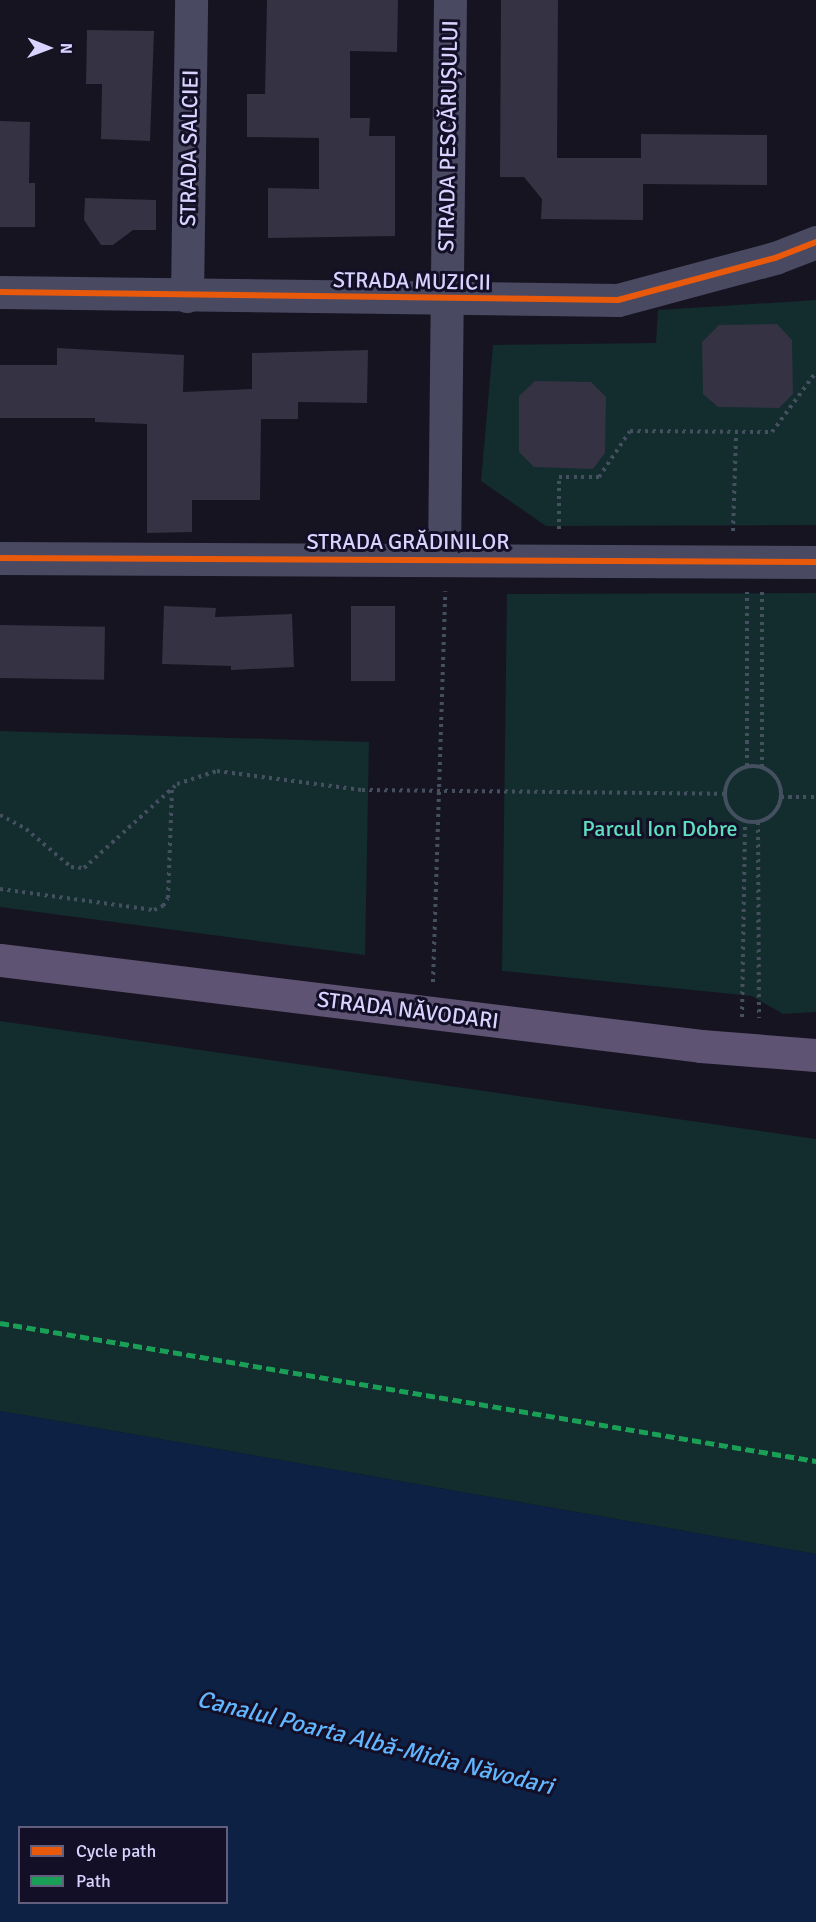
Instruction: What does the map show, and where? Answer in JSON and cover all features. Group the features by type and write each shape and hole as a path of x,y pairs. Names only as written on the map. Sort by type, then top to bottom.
{"main road":[{"name":"STRADA NĂVODARI","path":"0,960 750,1051 816,1055"}],"street":[{"name":"STRADA SALCIEI","path":"187,296 191,0"},
{"name":"STRADA PESCĂRUȘULUI","path":"444,560 450,0"},
{"name":"STRADA MUZICII","path":"0,292 445,301 618,300 775,258 816,242"},
{"name":"STRADA GRĂDINILOR","path":"0,558 816,562"}],"path":[{"path":"558,561 559,477 599,477 630,431 772,432 816,372"},
{"path":"736,433 762,767"},
{"path":"428,1011 436,963 444,560"},
{"path":"747,561 747,766"},
{"path":"747,766 762,767 774,776 782,797 774,814 758,822 745,822 730,811 725,794 731,776 747,766"},
{"path":"0,815 26,829 71,867 84,868 172,788 198,774 217,771 362,790 725,794"},
{"path":"0,889 154,910 163,906 168,898 172,788"},
{"path":"782,797 816,797"},
{"path":"745,822 750,1051"},
{"path":"750,1051 758,822"}],"green space":[{"path":"816,300 816,525 546,526 481,481 493,345 656,343 658,310"},
{"name":"Parcul Ion Dobre","path":"816,593 816,1012 783,1014 752,996 502,971 507,594"},
{"path":"0,731 369,742 365,955 0,907"},
{"path":"0,1021 816,1139 816,1554 0,1411"}],"water":[{"name":"Canalul Poarta Albă-Midia Năvodari","path":"0,1411 816,1554 816,1922 0,1922"}],"building":[{"path":"267,0 398,0 397,52 350,51 350,118 370,118 369,136 395,136 395,236 268,238 268,188 319,189 319,138 247,137 247,94 265,94"},
{"path":"501,0 558,0 557,158 641,158 641,134 767,135 767,185 643,184 643,220 541,219 542,199 524,177 500,177"},
{"path":"87,30 154,31 150,141 101,139 102,84 86,84"},
{"path":"0,121 30,122 29,183 35,183 35,227 0,227"},
{"path":"85,198 156,200 156,230 133,230 113,245 101,245 84,220"},
{"path":"777,324 792,340 793,394 779,408 718,407 703,394 702,342 719,325"},
{"path":"57,348 184,355 183,392 252,389 252,353 368,350 367,403 298,402 298,419 261,419 260,500 192,500 192,532 147,533 147,424 95,422 95,418 0,418 0,365 57,365"},
{"path":"535,381 591,382 606,397 605,453 593,469 534,467 519,452 519,396"},
{"path":"164,606 216,608 215,617 292,614 294,667 231,670 231,666 162,664"},
{"path":"351,606 395,606 395,681 351,681"},
{"path":"0,625 105,627 104,680 0,678"}],"marked path":[{"path":"0,1323 816,1461"}],"cycle path":[{"path":"0,292 618,300 775,258 816,242"},
{"path":"0,558 816,562"}]}
